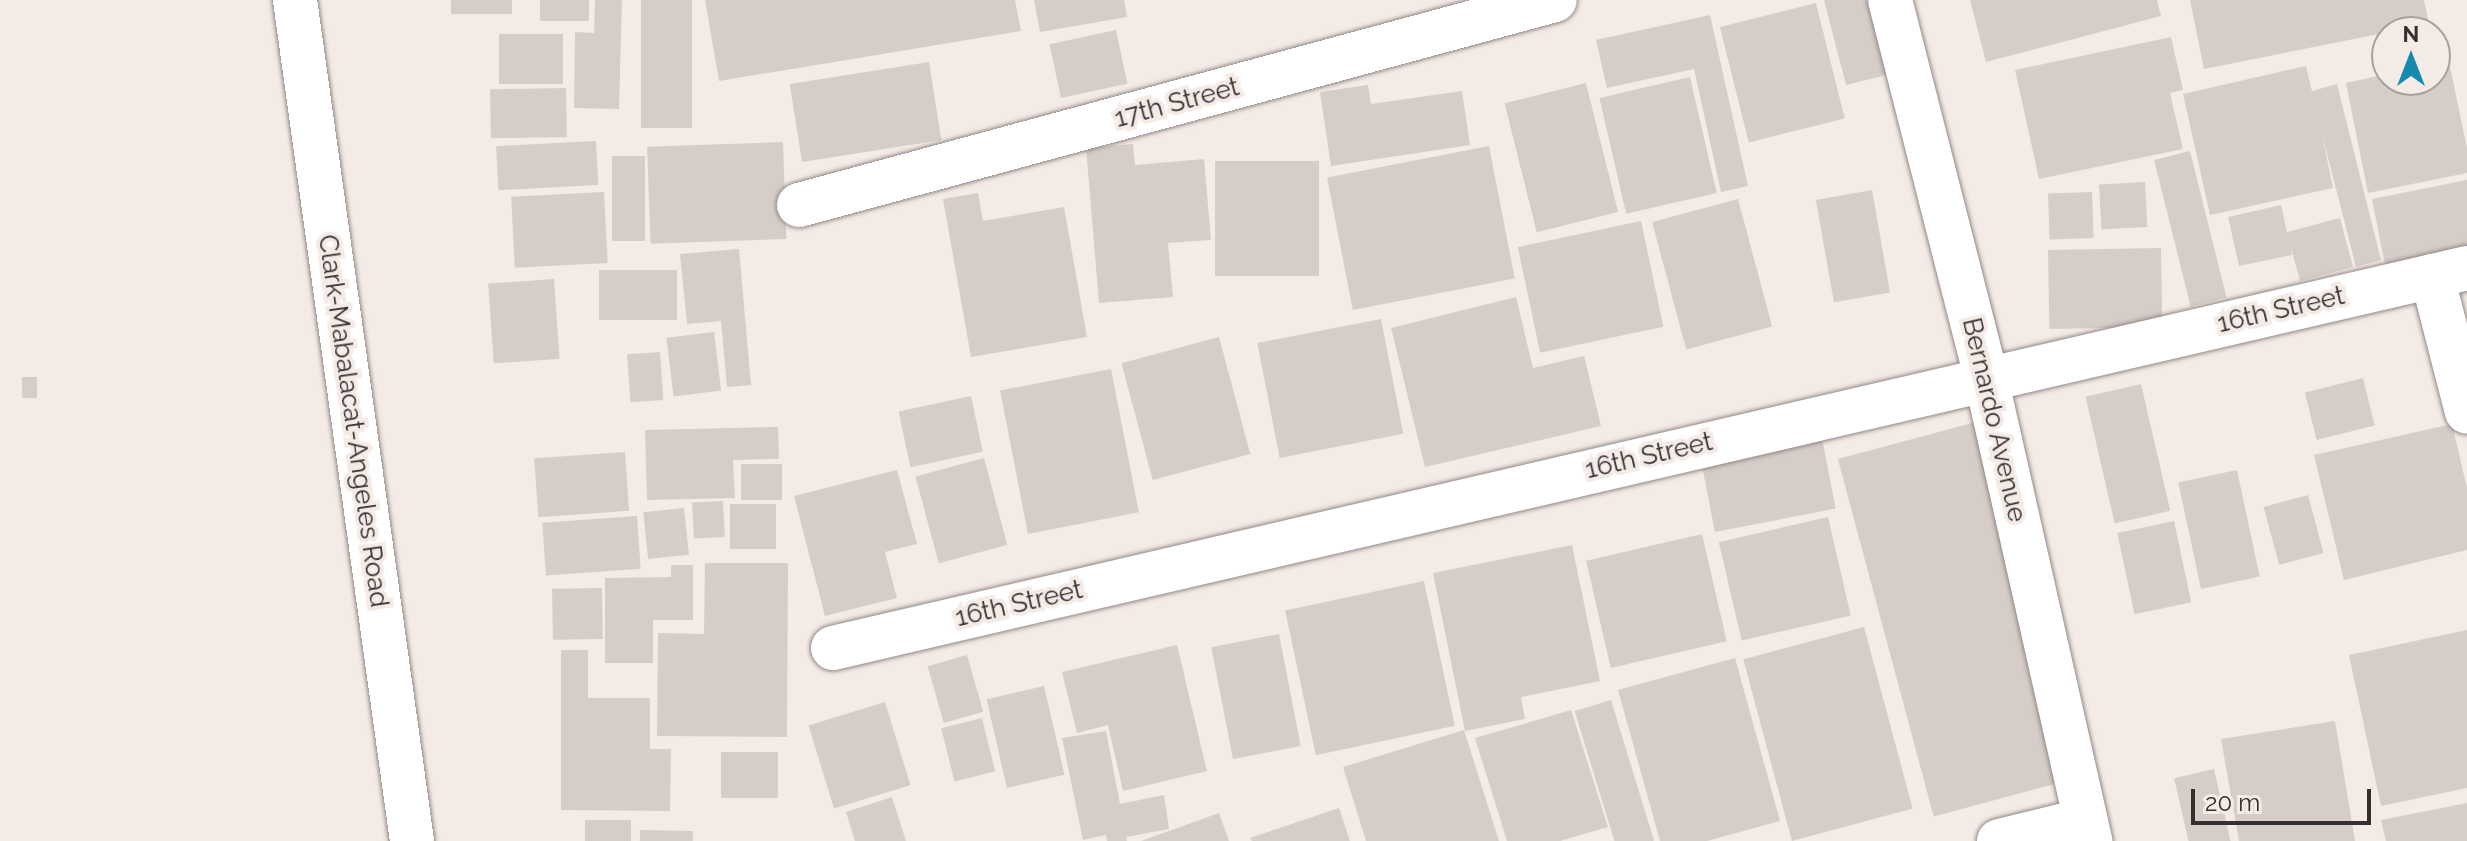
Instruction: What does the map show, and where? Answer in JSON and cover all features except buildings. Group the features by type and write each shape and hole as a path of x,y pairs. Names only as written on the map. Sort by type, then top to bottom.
{"street":[{"name":"Clark-Mabalacat-Angeles Road","path":"295,0 412,841"},
{"name":"17th Street","path":"799,205 1432,16 1555,0"},
{"name":"Bernardo Avenue","path":"1890,0 1986,378 2088,830"},
{"name":"16th Street","path":"833,648 2449,272"},
{"path":"2449,272 2467,412"},
{"path":"1999,841 2088,830"}]}
